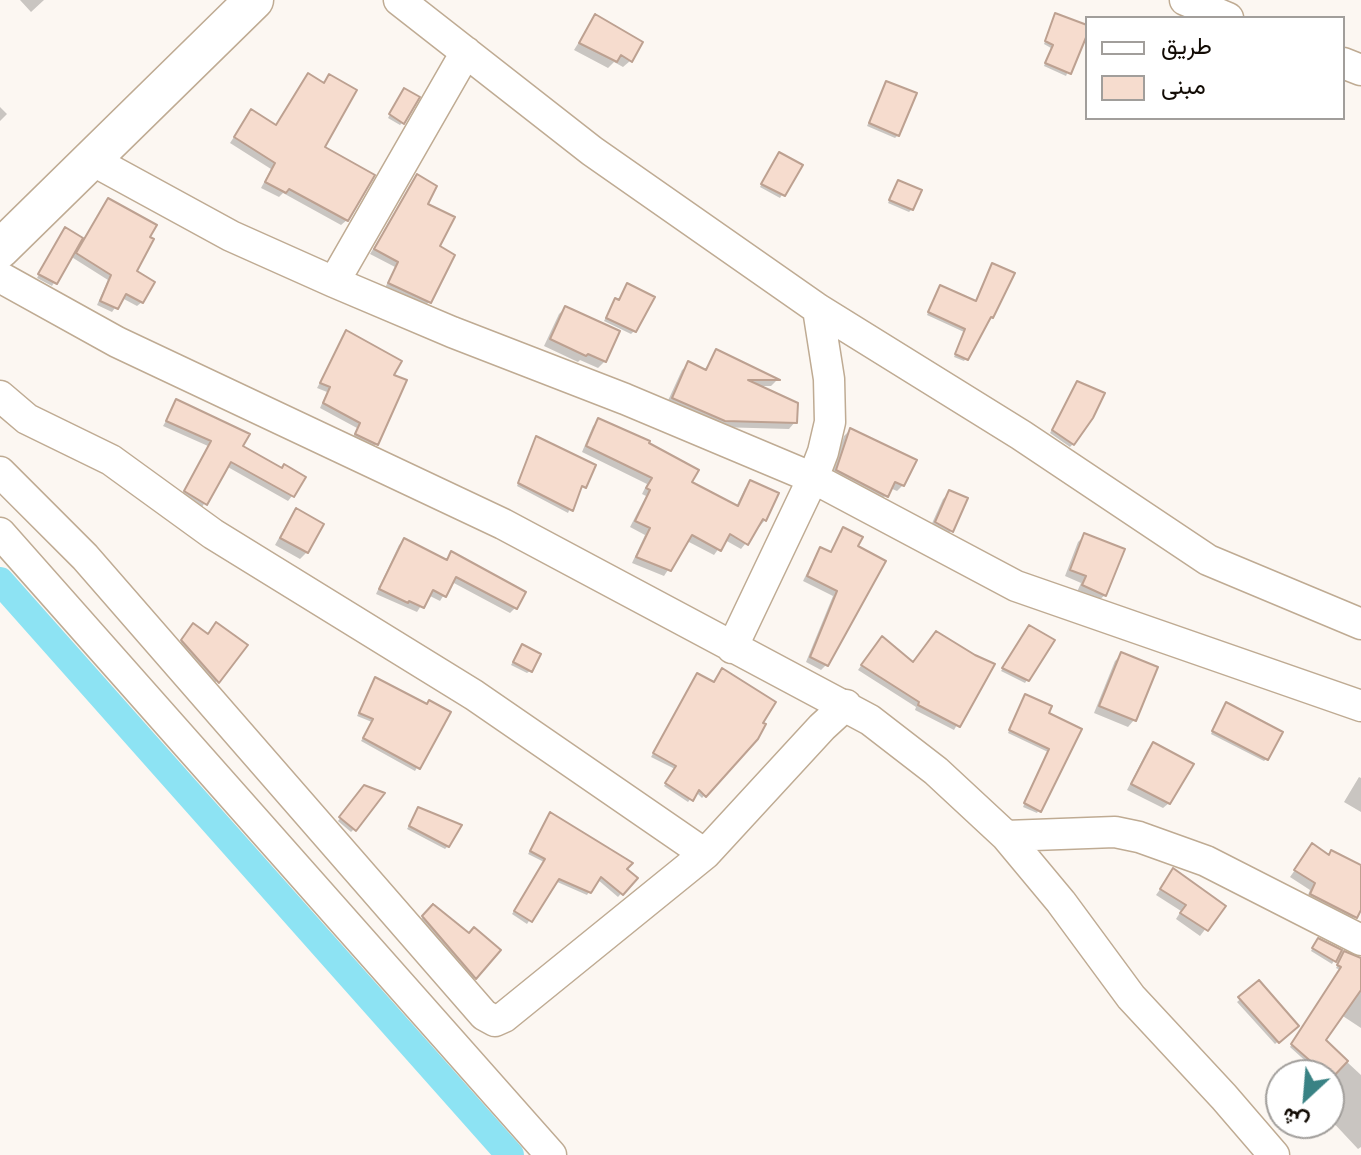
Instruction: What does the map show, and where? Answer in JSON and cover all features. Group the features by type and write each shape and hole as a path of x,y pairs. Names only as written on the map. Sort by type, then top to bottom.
{"street":[{"path":"399,0 592,151 818,309 1021,435 1208,560 1361,624"},
{"path":"1185,0 1223,16"},
{"path":"0,249 252,1"},
{"path":"334,282 466,52"},
{"path":"90,159 231,236 334,282 813,478 1016,586 1361,706"},
{"path":"0,277 117,342 503,524 870,720 936,771 1006,836 1061,902 1131,997 1274,1155"},
{"path":"732,648 813,478 830,422 829,379 818,309"},
{"path":"0,396 27,419 111,460 213,534 474,695 705,854"},
{"path":"0,472 85,557 484,1015 495,1021 504,1017 705,854 846,705"},
{"path":"0,533 551,1155"},
{"path":"1006,836 1115,832 1139,837 1206,861 1361,940"}],"building":[{"path":"1055,13 1085,24 1085,40 1071,74 1045,63 1053,45 1045,41"},
{"path":"595,14 643,42 632,62 621,55 617,62 579,43"},
{"path":"308,73 324,83 329,74 357,90 325,147 375,175 348,221 289,189 286,193 265,182 275,163 234,137 251,109 276,125"},
{"path":"886,81 917,93 899,136 869,123"},
{"path":"404,88 420,97 404,124 389,114"},
{"path":"779,152 803,165 785,196 761,184"},
{"path":"417,174 437,186 428,204 455,217 440,246 455,255 431,303 388,283 398,262 374,249"},
{"path":"898,180 922,190 913,210 889,200"},
{"path":"108,198 157,225 150,237 154,239 137,271 155,282 143,303 126,294 118,309 100,301 111,275 76,253"},
{"path":"65,227 83,238 57,284 38,274"},
{"path":"992,263 1015,273 968,360 955,354 965,329 928,312 940,285 976,301"},
{"path":"627,283 655,297 636,332 606,318 615,298 619,300"},
{"path":"565,306 620,331 606,362 550,339"},
{"path":"346,330 402,361 394,375 407,380 378,445 355,434 360,423 323,403 330,387 320,383"},
{"path":"716,349 780,380 748,380 798,403 797,423 725,421 672,398 688,361 706,370"},
{"path":"1077,381 1105,393 1093,418 1074,445 1052,430"},
{"path":"176,399 250,434 243,446 282,468 284,464 306,477 294,497 231,462 207,505 184,491 211,441 166,421"},
{"path":"598,418 650,441 699,470 692,482 738,506 750,480 779,493 766,521 763,519 748,545 730,534 721,551 692,535 671,571 636,557 650,528 635,521 650,490 646,488 652,478 586,446"},
{"path":"850,428 917,460 904,486 895,482 888,497 836,470"},
{"path":"536,436 596,465 586,488 582,486 573,511 518,483"},
{"path":"949,490 968,498 953,532 935,522"},
{"path":"296,508 324,524 308,553 280,538"},
{"path":"843,527 863,537 858,546 886,561 828,666 810,657 837,591 807,576 820,547 831,552"},
{"path":"1084,533 1125,549 1106,596 1082,585 1086,576 1070,570"},
{"path":"404,538 447,560 451,551 526,592 517,609 456,577 446,597 433,590 424,608 379,589"},
{"path":"216,622 248,645 219,683 181,640 193,623 208,634"},
{"path":"1029,625 1055,640 1029,681 1002,668"},
{"path":"936,631 995,664 960,727 918,705 919,702 861,665 882,636 913,662"},
{"path":"522,644 541,654 532,672 513,662"},
{"path":"1121,652 1158,667 1136,721 1099,706"},
{"path":"722,668 776,702 763,723 766,724 758,739 706,797 699,790 693,801 665,783 676,766 653,753 697,673 714,682"},
{"path":"375,677 427,704 429,700 451,712 420,769 363,738 373,719 359,713"},
{"path":"1025,694 1052,706 1049,713 1082,729 1041,812 1024,803 1049,749 1009,730"},
{"path":"1226,702 1283,732 1268,760 1212,731"},
{"path":"1153,742 1194,764 1170,804 1131,784"},
{"path":"364,785 385,793 356,831 339,817"},
{"path":"418,807 462,825 449,847 409,826"},
{"path":"550,812 633,863 627,869 638,878 623,895 601,877 591,893 559,879 532,922 514,911 545,859 530,851"},
{"path":"1312,843 1329,855 1331,850 1361,865 1361,910 1357,918 1310,894 1315,883 1294,870"},
{"path":"1173,868 1226,906 1208,931 1180,913 1186,905 1160,889"},
{"path":"433,904 469,933 474,927 501,950 476,979 422,916"},
{"path":"1318,938 1342,950 1336,962 1312,948"},
{"path":"1344,951 1361,958 1361,990 1326,1040 1348,1061 1345,1064 1345,1059 1308,1059 1291,1044 1341,967 1337,965"},
{"path":"1259,980 1299,1026 1279,1043 1238,997"}],"waterway":[{"path":"0,581 510,1155"}]}
